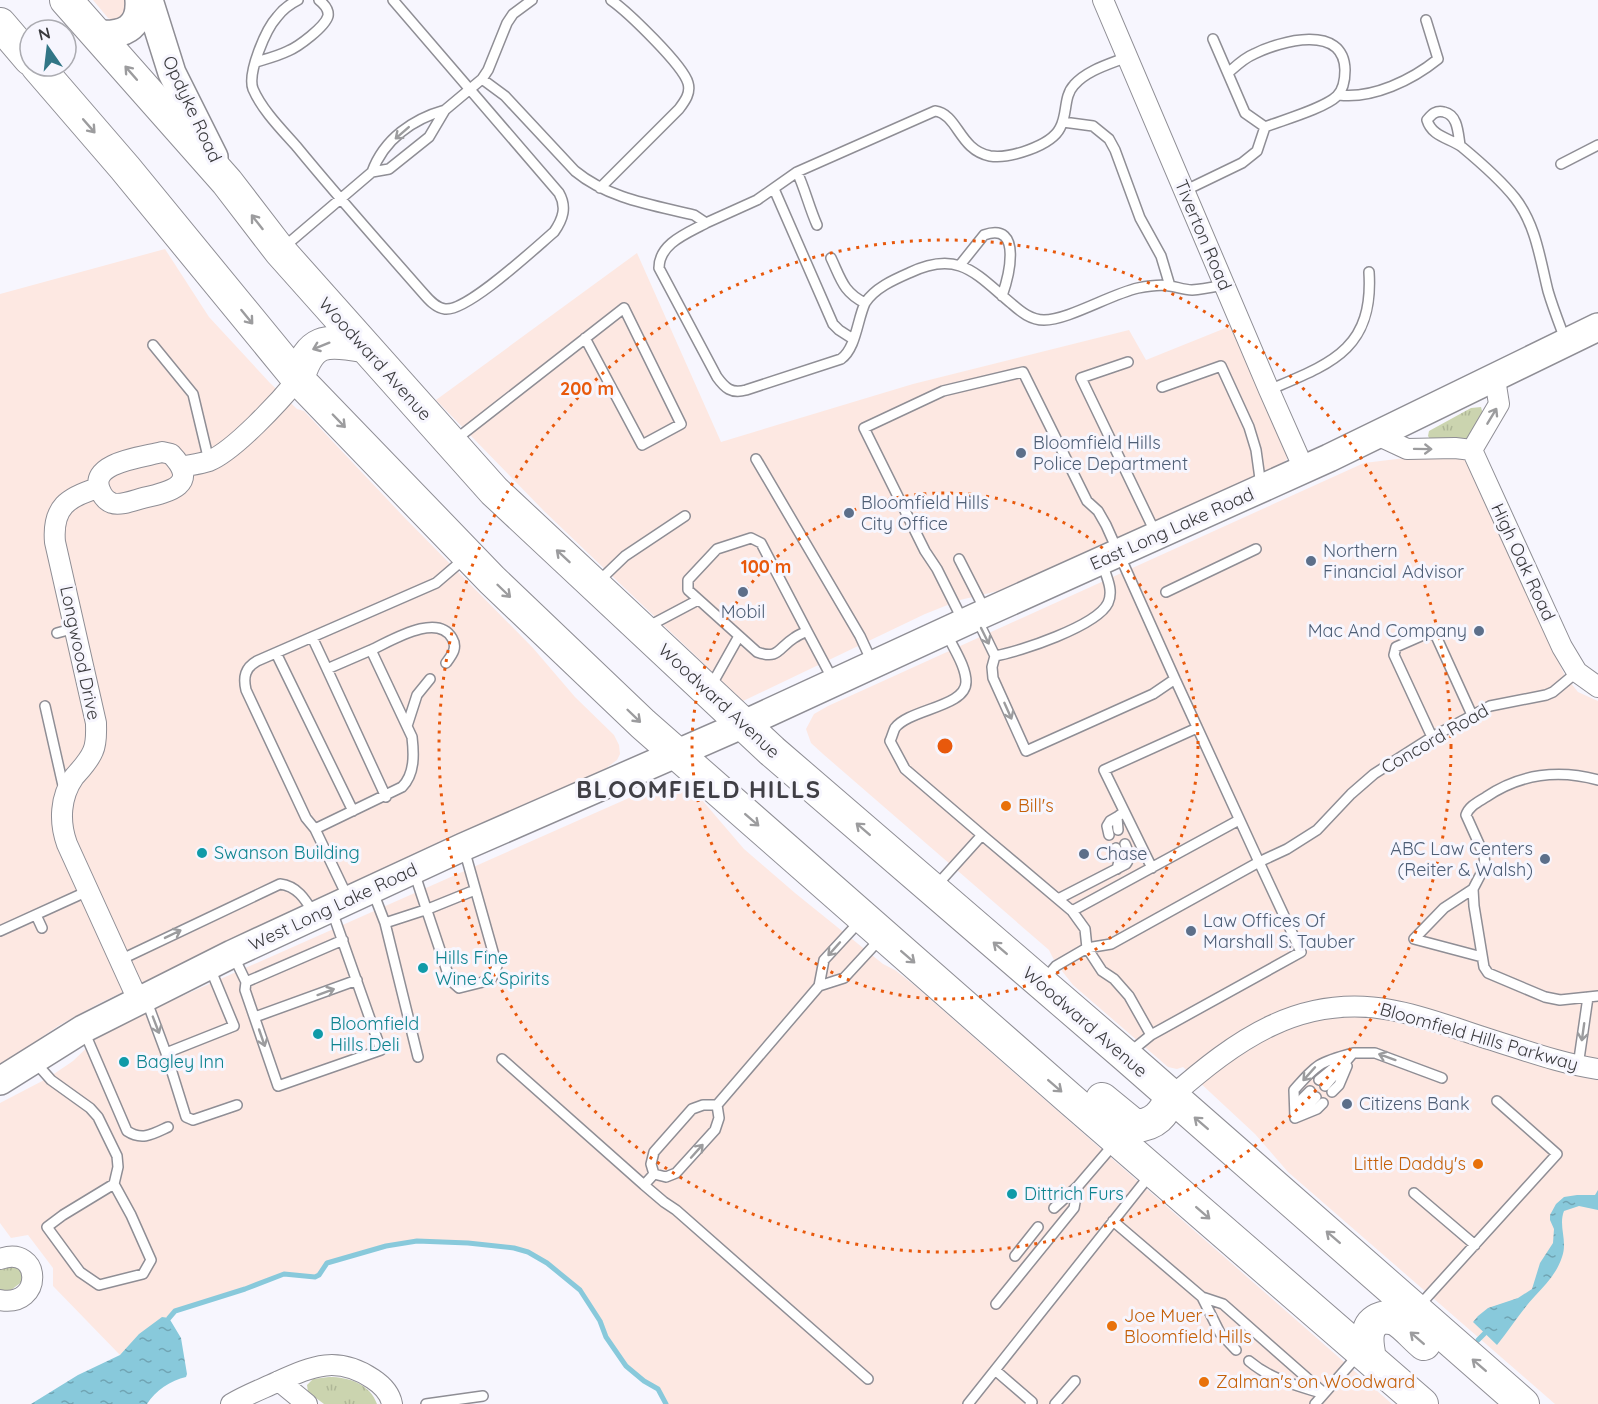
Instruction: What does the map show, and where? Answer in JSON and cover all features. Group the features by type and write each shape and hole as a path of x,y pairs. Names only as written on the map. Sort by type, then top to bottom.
{"main road":[{"name":"Woodward Avenue","path":"66,0 227,182 280,251 494,491 744,724 1523,1404"},
{"path":"97,34 113,35 124,32 137,18 139,0"},
{"name":"Opdyke Road","path":"149,0 172,73 227,182"},
{"path":"0,25 18,45"},
{"path":"46,78 125,168 298,379 469,556 676,754 873,926 1125,1132"},
{"name":"East Long Lake Road","path":"676,754 1304,469 1495,379 1567,342 1597,330"},
{"path":"298,379 303,361 312,350 338,341 363,346"},
{"name":"West Long Lake Road","path":"0,1081 83,1029 221,959 414,870 676,754"},
{"path":"801,863 854,882 1125,1132 1154,1171 1422,1404"},
{"path":"1125,1132 1160,1118 1171,1097"},
{"path":"1366,1355 1368,1332 1374,1322 1383,1318 1395,1318 1492,1404"}],"street":[{"name":"Tiverton Road","path":"1103,0 1304,469"},
{"path":"181,467 209,461 228,449 278,403 298,379"},
{"path":"1377,435 1407,449 1472,450 1499,404 1495,379"},
{"name":"High Oak Road","path":"1472,450 1562,647 1577,672"},
{"path":"162,452 171,454 181,467 180,486 172,491 112,504 104,499 98,488 98,478 104,469 112,464 162,452"},
{"name":"Longwood Drive","path":"98,488 71,498 62,506 56,518 54,530 66,630 93,706 96,740 94,751 70,784 65,795 62,818 64,835 88,891 120,960 141,998"},
{"path":"1577,672 1598,687"},
{"name":"Bloomfield Hills Parkway","path":"1171,1097 1227,1050 1256,1033 1295,1016 1343,1006 1376,1008 1412,1015 1578,1066 1598,1069"},
{"path":"0,1259 13,1256 20,1258 30,1267 33,1274 30,1289 25,1294 16,1299 0,1300"},
{"path":"231,1404 315,1366 343,1366 366,1374 386,1390 392,1404"},
{"path":"279,1381 308,1404"}],"lane":[{"path":"298,0 285,8 276,18 256,62 251,82 258,99 423,293 439,307 456,308 470,300 554,232 563,214 564,203 562,197 393,0"},
{"path":"256,62 290,50 312,34 328,15 327,9 320,0"},
{"path":"280,251 372,172 384,148 416,120 445,110 482,79 488,70 507,22 513,14 532,0"},
{"path":"600,188 679,109 689,90 686,79 675,63 611,0"},
{"path":"1339,95 1351,96 1384,88 1408,79 1438,59 1426,20"},
{"path":"1228,73 1254,54 1290,42 1315,38 1331,43 1342,55 1345,69 1343,89 1339,95 1331,101 1265,126"},
{"path":"1213,39 1245,113 1265,126"},
{"path":"1127,57 1092,72 1076,82 1068,96 1059,130 1047,141 1023,152 993,156 972,148 945,114 935,111 797,172 757,200 706,223 668,245 661,255 659,268 717,377 725,388 733,392 746,390 841,359 847,354 870,295 915,270 935,264 960,264 971,270 1027,316 1046,320 1058,318 1138,288 1156,285 1192,290 1224,285"},
{"path":"482,79 505,96 575,171 600,188 623,197 694,215 706,223"},
{"path":"372,172 389,169 429,137 436,129 445,110"},
{"path":"1062,122 1093,126 1108,139 1115,150 1140,218 1161,256 1170,286"},
{"path":"1184,190 1242,163 1257,151 1265,126"},
{"path":"1460,145 1501,182 1526,214 1533,231 1551,300 1567,342"},
{"path":"1561,164 1598,146"},
{"path":"797,172 817,225"},
{"path":"774,189 834,324 853,339"},
{"path":"960,264 984,235 996,233 1003,237 1010,248 1011,259 1002,296"},
{"path":"831,258 845,288 852,297 865,303"},
{"path":"1269,390 1319,369 1335,359 1348,346 1365,316 1371,294 1369,272"},
{"path":"451,443 585,338 624,308 681,424 642,445 585,338"},
{"path":"153,345 193,394 209,461"},
{"path":"1128,362 1081,378 1156,536"},
{"path":"1162,387 1221,366 1249,427 1256,450 1262,488"},
{"path":"1023,372 1087,501 1106,525 1110,557 1110,585 1107,604 1103,610 1085,622 1025,649 995,656 968,621 925,551 864,428 943,391 1023,372"},
{"path":"756,459 860,636 873,664"},
{"path":"594,586 625,556 685,516"},
{"path":"807,631 793,638 778,653 767,656 757,652 688,590 688,580 717,549 751,538 761,543 834,682"},
{"path":"1166,592 1256,549"},
{"path":"246,982 245,990 278,1086 381,1050 343,940 342,903 315,829 306,818 244,683 246,670 251,664 436,583 469,556"},
{"path":"1110,557 1175,679 1301,952 1151,1035 1126,1056"},
{"path":"959,559 968,621 963,670 966,680 965,689 958,697 905,719 896,728 890,741 905,769 1072,910 1084,929 1088,948 1102,971 1114,978 1129,996 1151,1035"},
{"path":"641,630 698,600"},
{"path":"327,669 418,629 434,627 451,636 454,644 452,655 446,663"},
{"path":"1432,737 1394,655 1396,647 1428,633 1436,636 1472,715"},
{"path":"708,691 739,636"},
{"path":"312,637 386,797"},
{"path":"315,829 386,797 402,787 408,781 411,773 412,737 371,650"},
{"path":"276,653 353,811"},
{"path":"995,656 992,667 993,678 1026,751 1153,694 1175,679"},
{"name":"Concord Road","path":"1041,984 1056,966 1088,948 1111,944 1259,862 1287,849 1317,830 1351,794 1374,774 1432,737 1490,706 1553,692 1577,672"},
{"path":"407,726 417,695 430,679"},
{"path":"45,706 65,795"},
{"path":"1152,868 1121,814 1104,770 1197,728"},
{"path":"1482,957 1414,939 1444,908 1473,889 1485,866 1484,855 1468,822 1466,815 1468,809 1499,788 1523,778 1547,774 1598,780"},
{"path":"1114,833 1121,814"},
{"path":"1072,910 1239,820"},
{"path":"933,890 982,835"},
{"path":"1058,899 1126,864 1129,860 1129,853 1120,846"},
{"path":"414,870 450,980 459,988 491,980 497,966 463,848"},
{"path":"120,960 280,885 342,903 385,923 475,890"},
{"path":"1473,889 1482,957 1488,973 1545,997 1560,1000 1593,997 1578,1066"},
{"path":"0,932 88,891"},
{"path":"36,915 42,928"},
{"path":"385,923 418,1056"},
{"path":"654,1174 666,1177 676,1173 715,1130 718,1118 717,1105 819,986 824,960 873,926"},
{"path":"819,986 844,978 873,926"},
{"path":"246,982 343,940"},
{"path":"221,959 246,982"},
{"path":"166,1053 234,1026 221,959"},
{"path":"255,1017 357,980"},
{"path":"141,998 166,1053 186,1117 193,1120 237,1106"},
{"path":"83,1029 127,1131 139,1137 147,1137 168,1127"},
{"path":"1295,1118 1294,1090 1316,1065 1329,1059 1353,1053 1376,1053 1442,1078"},
{"path":"1325,1086 1353,1053"},
{"path":"33,1059 51,1080 90,1108 98,1117 117,1156 118,1167 114,1184 151,1260 143,1274 99,1285 80,1272 47,1227 114,1184"},
{"path":"502,1059 868,1379"},
{"path":"1316,1097 1317,1109 1295,1118 1304,1098 1316,1097"},
{"path":"1416,1310 1557,1154 1497,1101"},
{"path":"654,1174 651,1164 654,1152 692,1109 703,1105 717,1105"},
{"path":"1054,1208 1078,1186 1125,1132"},
{"path":"968,1404 1154,1171"},
{"path":"644,1185 654,1174"},
{"path":"996,1305 1074,1208 1078,1186"},
{"path":"1413,1193 1475,1245"},
{"path":"1113,1221 1202,1297 1223,1304 1324,1393"},
{"path":"1015,1256 1038,1227"},
{"path":"1202,1297 1220,1333 1236,1350"},
{"path":"1315,1404 1366,1355"},
{"path":"1249,1361 1259,1370 1274,1377 1324,1393"},
{"path":"995,1370 1032,1403"},
{"path":"1055,1404 1075,1381"},
{"path":"426,1404 483,1396"}],"shaded area":[{"path":"93,0 131,0 122,18 113,20 108,18"},
{"path":"165,249 209,317 270,383 297,409 304,411 533,648 575,697 614,735 620,754 617,760 605,769 239,936 98,1004 58,1026 0,1066 0,294"},
{"path":"637,253 721,442 913,384 1129,330 1146,360 1233,325 1286,451 1287,459 1282,464 998,591 960,600 925,614 743,701 544,511 436,400"},
{"path":"1438,454 1458,455 1466,461 1565,676 1578,692 1598,701 1598,1404 1555,1404 1288,1172 1255,1134 1183,1067 1177,1069 1168,1067 1073,985 1055,962 1049,950 823,754 811,743 806,729 814,714 828,706 1364,463"},
{"path":"661,786 674,786 688,790 702,800 744,849 883,964 914,985 1392,1404 666,1404 658,1388 644,1381 626,1366 606,1337 600,1321 580,1290 538,1256 515,1248 437,1241 417,1241 361,1252 327,1263 315,1277 284,1274 245,1290 176,1311 169,1318 159,1320 144,1331 120,1355 53,1286 53,1268 28,1235 11,1238 0,1223 0,1103 48,1078 73,1061 100,1035 137,1016 647,790"}],"green space":[{"path":"1481,407 1484,418 1464,443 1432,442 1428,436 1429,431 1471,408"},
{"path":"5,1266 21,1270 23,1281 7,1293 0,1290 0,1269"},
{"path":"344,1378 358,1383 369,1391 377,1404 324,1404 308,1392 307,1385 313,1379"}],"water":[{"path":"1598,1190 1598,1210 1579,1206 1564,1211 1562,1222 1564,1251 1557,1268 1497,1345 1473,1322 1488,1308 1518,1298 1532,1289 1540,1263 1553,1243 1554,1229 1550,1215 1556,1204 1564,1197 1595,1195"},
{"path":"162,1317 169,1318 181,1338 187,1374 186,1377 164,1387 147,1404 31,1404 78,1375 120,1355 139,1334"}],"waterway":[{"path":"169,1318 175,1311 284,1274 315,1277 327,1263 386,1246 417,1241 514,1248 528,1252 547,1263 580,1290 600,1321 606,1337 626,1366 658,1389 666,1404"},
{"path":"1478,1340 1485,1333"}],"place":[{"name":"Bloomfield Hills Police Department","path":"1021,453"},
{"name":"Bloomfield Hills City Office","path":"849,513"},
{"name":"Northern Financial Advisor","path":"1311,561"},
{"name":"Mobil","path":"743,592"},
{"name":"Mac And Company","path":"1479,631"},
{"name":"Bill's","path":"1006,806"},
{"name":"Swanson Building","path":"202,853"},
{"name":"Chase","path":"1084,854"},
{"name":"ABC Law Centers (Reiter & Walsh)","path":"1545,859"},
{"name":"Law Offices Of Marshall S. Tauber","path":"1191,931"},
{"name":"Hills Fine Wine & Spirits","path":"423,968"},
{"name":"Bloomfield Hills Deli","path":"318,1034"},
{"name":"Bagley Inn","path":"124,1062"},
{"name":"Citizens Bank","path":"1347,1104"},
{"name":"Little Daddy's","path":"1478,1164"},
{"name":"Dittrich Furs","path":"1012,1194"},
{"name":"Joe Muer - Bloomfield Hills","path":"1112,1326"},
{"name":"Zalman's on Woodward","path":"1204,1382"}],"district":[{"name":"BLOOMFIELD HILLS","path":"699,790"}]}
